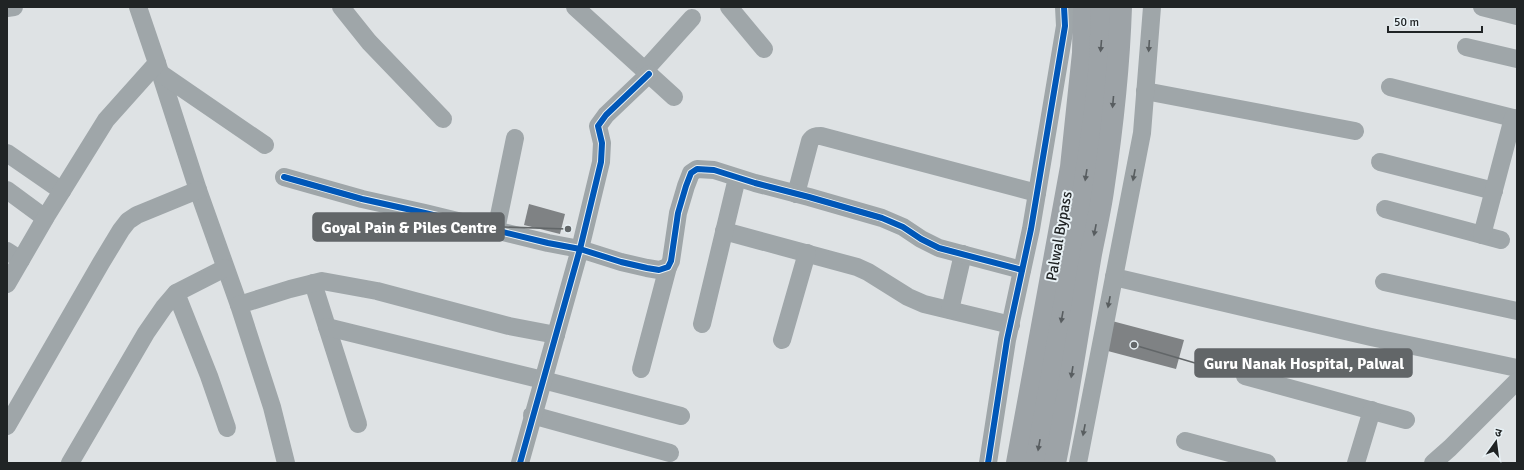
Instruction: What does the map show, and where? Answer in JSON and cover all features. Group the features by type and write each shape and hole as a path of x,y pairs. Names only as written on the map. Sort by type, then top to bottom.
{"highway":[{"path":"1009,463 1061,170 1075,30 1075,7"},
{"name":"Palwal Bypass","path":"1017,463 1072,167 1083,53 1084,7"},
{"name":"Palwal Bypass","path":"1036,463 1073,257 1092,136 1102,36 1101,7"},
{"path":"1055,463 1067,404 1091,252 1103,192 1120,40 1121,7"}],"street":[{"path":"7,8 14,7"},
{"path":"138,7 198,190 239,305 272,407 286,463"},
{"path":"342,7 369,42 443,119"},
{"path":"575,7 674,97"},
{"path":"729,7 764,49"},
{"path":"988,463 1010,325 1037,193 1064,26 1064,7"},
{"path":"1080,461 1142,133 1152,7"},
{"path":"1482,7 1517,16"},
{"path":"520,463 532,415 580,249 601,162 602,143 598,126 606,115 647,72 692,18"},
{"path":"1466,47 1517,59"},
{"path":"158,68 265,145"},
{"path":"7,284 14,256 45,218 106,120 158,68"},
{"path":"1390,87 1515,118 1482,235"},
{"path":"1145,91 1355,131"},
{"path":"796,194 810,141 816,136 1037,193"},
{"path":"496,230 515,138"},
{"path":"7,153 62,191"},
{"path":"1380,162 1494,190"},
{"path":"641,369 668,267 671,261 678,213 690,173 696,169 714,170 737,178 882,218 903,227 920,239 939,248 1022,270"},
{"path":"284,177 362,199 565,247 580,249 621,262 659,270 668,267"},
{"path":"702,324 737,178"},
{"path":"7,190 45,218"},
{"path":"7,426 100,263 128,221 137,215 198,190"},
{"path":"1385,209 1501,240"},
{"path":"724,231 857,267 868,272 908,297 924,304 1010,325"},
{"path":"782,340 807,253"},
{"path":"950,310 962,254"},
{"path":"70,463 146,333 164,307 176,293 226,268"},
{"path":"1114,277 1371,337 1517,368"},
{"path":"239,305 290,289 322,281 377,291 509,326 556,335"},
{"path":"1384,282 1517,311"},
{"path":"313,283 358,424"},
{"path":"176,293 209,376 227,428"},
{"path":"327,327 682,416"},
{"path":"1245,376 1406,420"},
{"path":"1433,463 1517,381"},
{"path":"1356,463 1372,410"},
{"path":"532,415 670,453"},
{"path":"1185,441 1267,463"}],"building":[{"path":"529,204 565,214 560,234 524,225"},
{"path":"1112,321 1184,340 1176,369 1104,350"}],"cycle path":[{"path":"988,463 1007,340 1031,229 1065,26 1064,7"},
{"path":"284,177 362,199 548,243 580,249 601,162 602,143 598,126 606,115 649,74"},
{"path":"520,463 580,249 621,262 647,268 659,270 668,267 671,261 678,213 691,173 697,169 714,170 755,183 882,218 903,227 921,239 939,248 1022,270"}],"place":[{"name":"Goyal Pain & Piles Centre","path":"568,229"},
{"name":"Guru Nanak Hospital, Palwal","path":"1134,345"}]}
